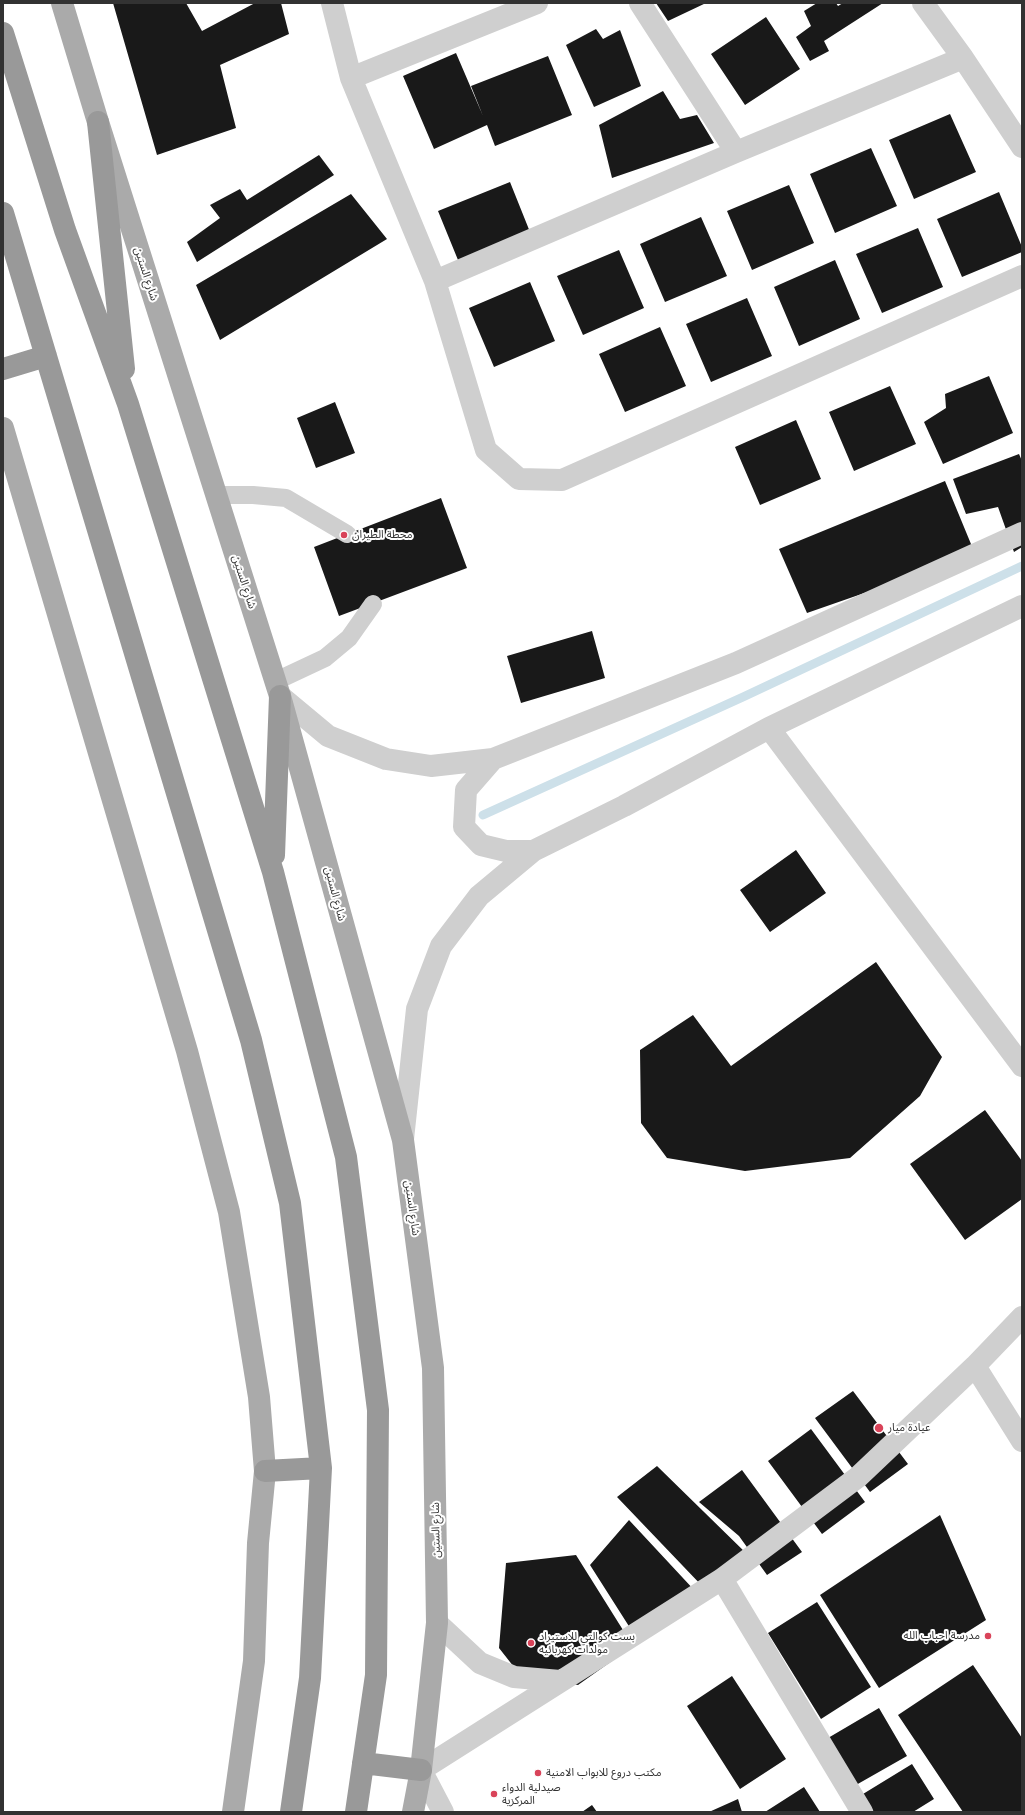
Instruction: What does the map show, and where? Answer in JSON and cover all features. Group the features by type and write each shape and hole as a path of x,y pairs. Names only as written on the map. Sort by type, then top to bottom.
{"highway":[{"path":"3,33 65,230 128,404 273,872 346,1157 378,1410 376,1675 356,1812"},
{"path":"98,122 128,404"},
{"path":"3,213 251,1040 290,1204 321,1468 310,1678 290,1812"},
{"path":"3,369 46,356"},
{"path":"273,872 278,689"},
{"path":"264,1471 321,1468"},
{"path":"363,1763 421,1770"}],"main road":[{"name":"شارع الستين","path":"62,3 98,122 278,689 403,1140 433,1368 437,1623 421,1770 413,1812"},
{"path":"3,428 187,1051 229,1212 259,1397 264,1471 258,1543 254,1661 233,1812"}],"street":[{"path":"332,3 351,78 435,282 486,450 519,479 562,480 1022,276"},
{"path":"351,78 537,3"},
{"path":"640,3 736,152"},
{"path":"922,3 963,58 1022,147"},
{"path":"435,282 736,152 963,58"},
{"path":"278,689 328,736 386,760 431,766 493,759 736,663 1022,533"},
{"path":"403,1140 417,1009 441,946 478,896 533,851 624,806 769,728 1022,606"},
{"path":"769,728 1022,1066"},
{"path":"493,759 466,790 464,827 481,845 506,852 533,851"},
{"path":"443,1812 421,1770 722,1579 858,1477 975,1366 1022,1317"},
{"path":"975,1366 1022,1441"},
{"path":"722,1579 862,1812"},
{"path":"437,1623 480,1663 514,1677 560,1681"}],"lane":[{"path":"216,495 253,495 286,498 347,534"},
{"path":"278,689 325,658 348,638 373,604"}],"building":[{"path":"113,3 186,3 202,31 255,3 281,3 289,34 220,65 236,128 157,155"},
{"path":"656,3 706,3 668,21"},
{"path":"817,3 836,3 838,6 843,3 883,3 824,41 829,51 810,61 796,37 811,26 804,11"},
{"path":"766,17 800,69 745,105 711,54"},
{"path":"596,29 603,39 620,30 641,86 594,107 566,45"},
{"path":"456,53 483,116 471,86 548,56 572,115 495,146 487,125 434,149 403,76"},
{"path":"663,91 680,119 697,115 714,143 612,178 599,125"},
{"path":"950,114 976,172 914,199 889,140"},
{"path":"871,148 897,206 835,233 810,174"},
{"path":"319,155 334,175 197,262 187,242 220,218 210,205 240,189 247,200"},
{"path":"510,182 530,232 458,260 438,211"},
{"path":"789,185 814,243 752,270 727,211"},
{"path":"999,192 1022,247 1022,252 962,277 937,219"},
{"path":"351,194 387,239 220,340 196,285"},
{"path":"701,217 727,276 665,302 640,244"},
{"path":"918,228 943,287 882,313 856,254"},
{"path":"619,250 644,308 583,335 557,276"},
{"path":"835,260 860,319 799,346 774,287"},
{"path":"530,282 555,341 494,367 469,308"},
{"path":"747,298 772,356 711,382 686,324"},
{"path":"660,327 686,386 625,412 599,354"},
{"path":"989,376 1013,433 943,464 924,422 946,408 945,394"},
{"path":"890,386 916,444 854,471 829,412"},
{"path":"335,402 355,453 316,468 297,418"},
{"path":"796,420 821,479 760,505 735,447"},
{"path":"1019,454 1022,461 1022,547 1014,552 998,507 966,514 953,479"},
{"path":"945,481 978,561 939,567 807,613 779,549"},
{"path":"441,498 467,568 339,616 314,547"},
{"path":"592,631 605,678 521,703 507,656"},
{"path":"796,850 826,893 770,932 740,890"},
{"path":"876,962 942,1057 920,1096 850,1158 745,1171 667,1158 641,1123 640,1050 693,1015 731,1066"},
{"path":"985,1110 1022,1161 1022,1199 965,1240 910,1164"},
{"path":"853,1391 908,1464 870,1492 815,1418"},
{"path":"811,1429 865,1502 822,1534 768,1461"},
{"path":"657,1466 749,1556 704,1588 617,1497"},
{"path":"742,1470 802,1552 767,1575 739,1536 699,1502"},
{"path":"940,1515 986,1620 879,1688 820,1595"},
{"path":"629,1520 696,1592 639,1642 590,1565"},
{"path":"576,1555 633,1646 578,1685 521,1676 499,1648 506,1563"},
{"path":"817,1602 871,1687 821,1719 768,1633"},
{"path":"973,1665 1022,1738 1022,1812 963,1812 898,1715"},
{"path":"732,1676 786,1759 740,1789 687,1706"},
{"path":"879,1708 907,1756 856,1785 828,1738"},
{"path":"912,1764 934,1799 913,1812 874,1812 863,1794"},
{"path":"804,1787 820,1812 765,1812"},
{"path":"738,1799 742,1812 709,1812"},
{"path":"592,1805 597,1812 582,1812"}],"waterway":[{"path":"483,815 743,697 1022,566"}],"place":[{"name":"محطة الطيران","path":"344,535"},
{"name":"عيادة ميار","path":"879,1428"},
{"name":"مدرسة احباب الله","path":"988,1636"},
{"name":"بست كوالتي للاستيراد مولدات كهربائيه","path":"531,1643"},
{"name":"مكتب دروع للابواب الامنية","path":"538,1773"},
{"name":"صيدلية الدواء المركزية","path":"494,1794"}]}
